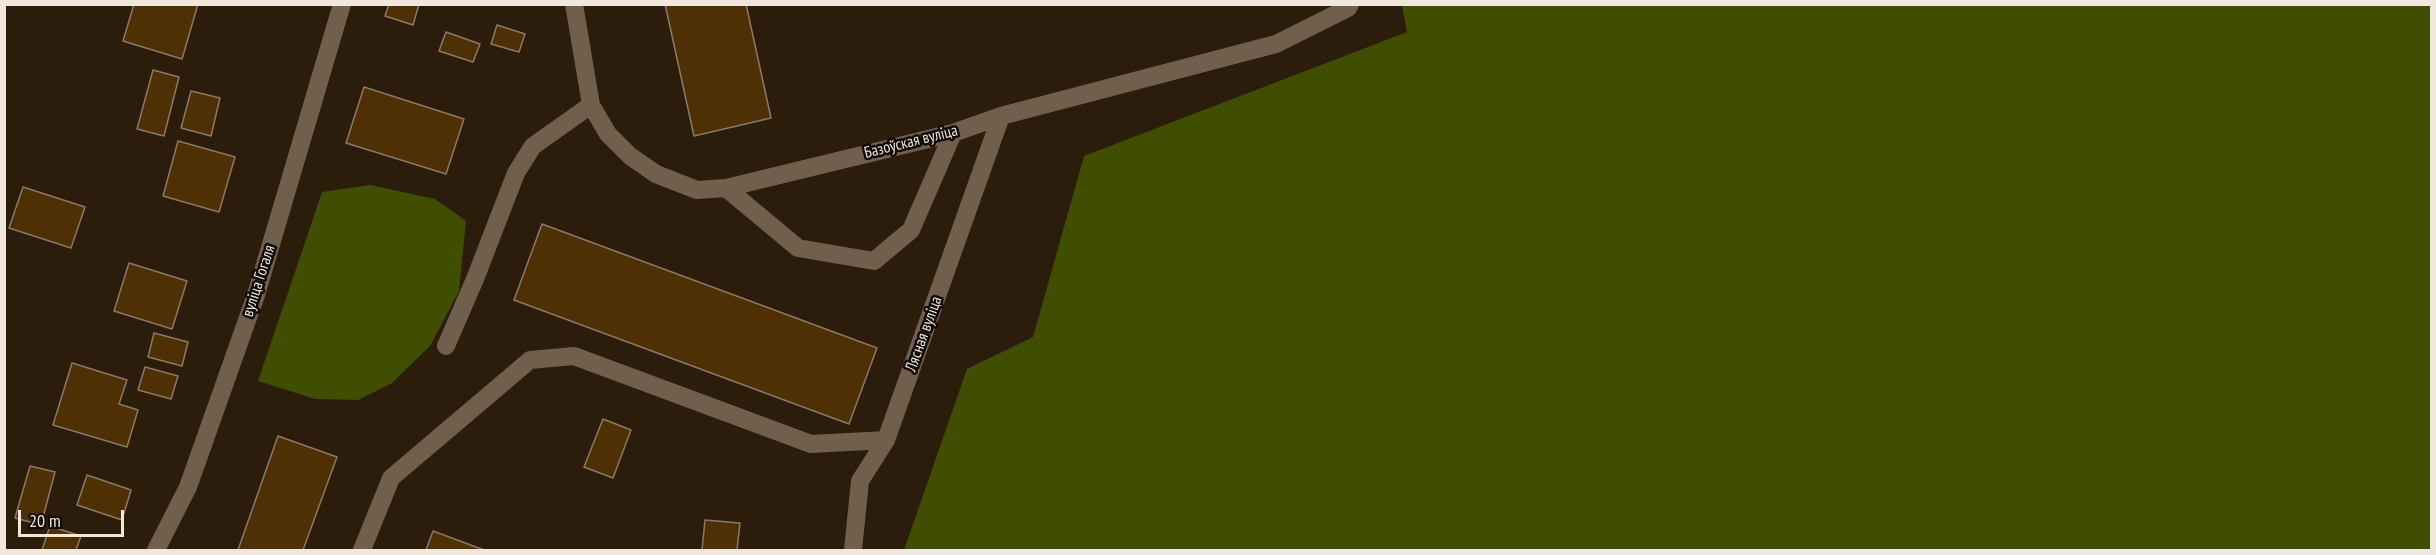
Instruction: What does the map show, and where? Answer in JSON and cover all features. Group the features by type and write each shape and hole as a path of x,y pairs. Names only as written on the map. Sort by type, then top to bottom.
{"street":[{"name":"вуліца Гогаля","path":"156,550 188,487 256,295 342,4"},
{"name":"Базоўская вуліца","path":"574,4 591,105 608,134 630,156 656,174 698,190 726,188 953,133 1001,116 1276,44 1348,8 1350,4"},
{"path":"447,346 516,174 532,146 591,105"},
{"name":"Лясная вуліца","path":"853,550 860,481 886,440 1001,116"},
{"path":"726,188 798,248 874,261 911,230 953,133"},
{"path":"362,550 391,478 530,360 574,357 811,444 886,440"}],"green space":[{"path":"1402,5 2431,5 2431,550 904,550 967,369 1033,337 1084,156 1407,32"},
{"path":"370,185 435,199 466,221 459,291 430,346 392,383 358,400 315,399 258,381 322,192"}],"building":[{"path":"134,4 198,4 182,59 123,41"},
{"path":"389,4 419,4 413,25 385,16"},
{"path":"665,4 746,4 771,118 694,136"},
{"path":"497,25 525,34 519,52 491,44"},
{"path":"446,32 480,44 473,62 439,51"},
{"path":"153,70 179,77 164,136 137,129"},
{"path":"364,87 464,119 446,174 346,143"},
{"path":"191,91 220,98 211,136 181,128"},
{"path":"178,141 235,157 219,212 163,196"},
{"path":"23,187 85,207 71,248 9,228"},
{"path":"542,224 877,348 849,424 514,300"},
{"path":"129,263 187,281 172,329 114,311"},
{"path":"154,333 188,342 182,366 148,357"},
{"path":"72,363 127,380 119,404 138,410 127,447 53,425"},
{"path":"145,367 178,376 171,399 138,390"},
{"path":"603,419 631,430 613,478 584,467"},
{"path":"278,436 337,457 303,550 238,550"},
{"path":"30,466 55,472 41,525 15,518"},
{"path":"87,475 131,490 122,520 77,505"},
{"path":"705,520 740,523 737,550 702,550"},
{"path":"50,526 81,536 76,550 42,550"},
{"path":"433,531 484,550 426,550"}]}
